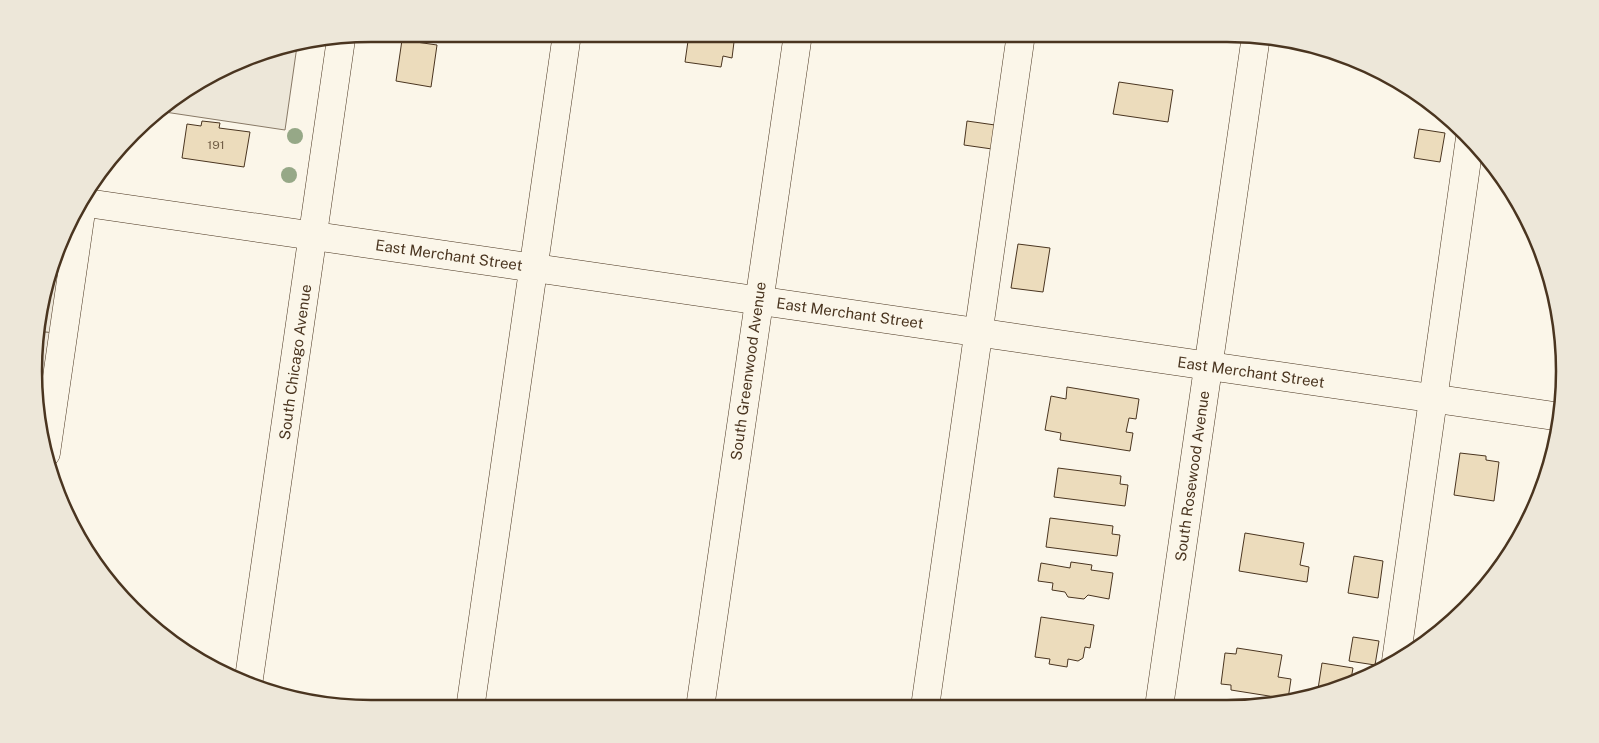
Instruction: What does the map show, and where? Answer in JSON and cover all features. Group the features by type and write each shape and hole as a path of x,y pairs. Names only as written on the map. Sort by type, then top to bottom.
{"street":[{"path":"471,700 566,42"},
{"name":"South Greenwood Avenue","path":"701,700 797,42"},
{"path":"927,700 1020,42"},
{"name":"South Chicago Avenue","path":"249,676 340,44"},
{"name":"South Rosewood Avenue","path":"1160,700 1255,44"},
{"path":"1397,653 1469,148"},
{"name":"East Merchant Street","path":"90,202 1554,416"},
{"path":"49,434 79,220"}],"shaded area":[{"path":"296,52 285,130 168,113 226,76 266,60"},
{"path":"63,258 55,333 45,332 45,329 54,286"},
{"path":"45,332 55,333 44,406 42,372"}],"building":[{"path":"402,42 437,45 431,87 396,81"},
{"path":"688,42 734,42 732,58 723,56 721,67 685,62"},
{"path":"1119,82 1173,90 1168,122 1113,114"},
{"path":"202,121 220,123 219,128 250,132 244,167 182,158 187,124 201,126"},
{"path":"967,121 995,125 992,149 964,145"},
{"path":"1419,129 1445,133 1440,162 1414,158"},
{"path":"1018,244 1050,248 1043,292 1011,288"},
{"path":"1067,387 1139,399 1136,419 1129,418 1126,432 1133,433 1130,451 1060,440 1061,433 1045,430 1051,396 1066,399"},
{"path":"1460,453 1486,456 1486,460 1499,462 1494,501 1454,495"},
{"path":"1058,468 1121,476 1120,484 1128,485 1125,506 1054,497"},
{"path":"1050,518 1113,526 1112,534 1120,535 1117,556 1046,547"},
{"path":"1245,533 1304,543 1300,565 1309,567 1307,582 1239,571"},
{"path":"1354,556 1383,561 1378,598 1348,593"},
{"path":"1071,562 1092,565 1091,570 1113,573 1109,599 1088,595 1084,599 1068,597 1065,592 1052,590 1053,583 1038,581 1041,563 1070,568"},
{"path":"1041,617 1094,625 1090,648 1085,647 1083,658 1078,661 1068,659 1067,667 1049,664 1050,659 1035,657"},
{"path":"1353,637 1379,641 1375,665 1349,661"},
{"path":"1237,648 1282,655 1278,677 1291,679 1289,695 1275,697 1231,690 1231,685 1221,684 1225,653 1236,654"},
{"path":"1322,663 1353,668 1352,676 1318,687"}]}
